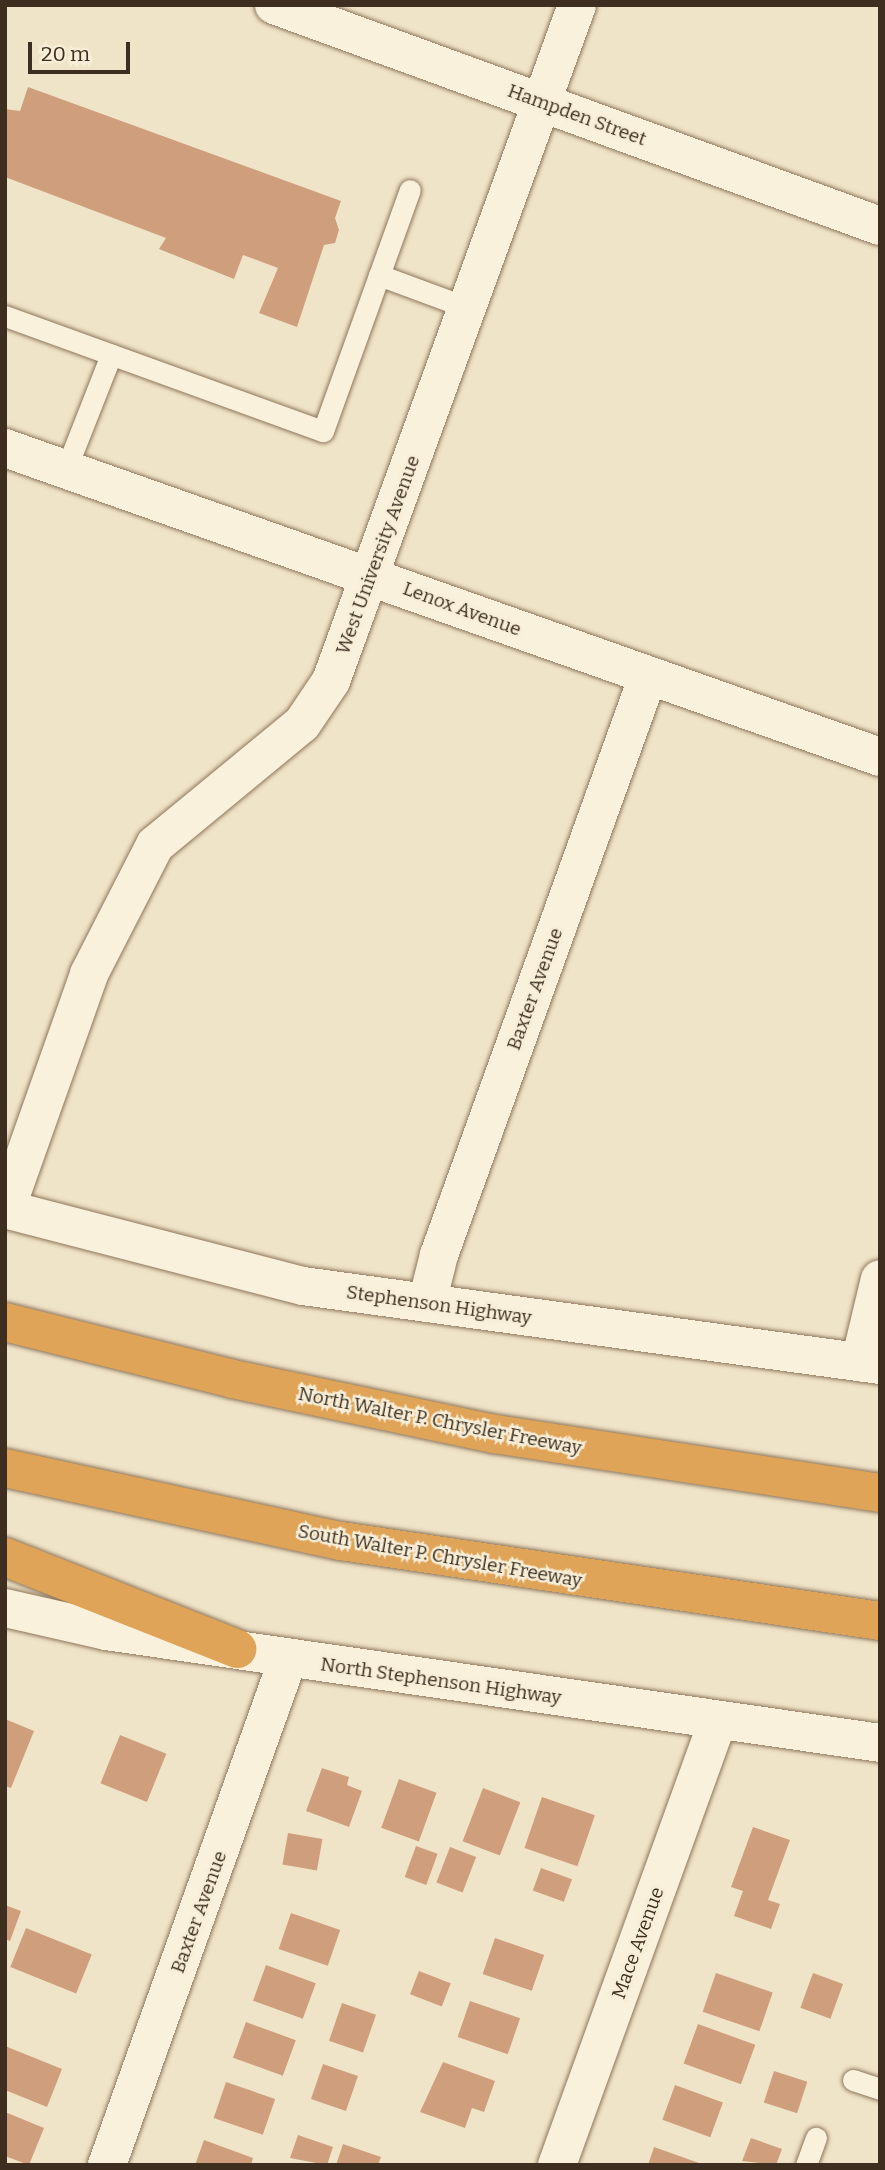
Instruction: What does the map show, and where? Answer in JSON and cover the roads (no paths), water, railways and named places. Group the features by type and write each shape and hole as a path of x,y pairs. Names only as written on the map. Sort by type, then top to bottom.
{"highway":[{"name":"North Walter P. Chrysler Freeway","path":"5,1322 233,1379 495,1434 880,1493"},
{"name":"South Walter P. Chrysler Freeway","path":"5,1468 341,1541 880,1621"},
{"path":"5,1557 237,1650"}],"street":[{"name":"Hampden Street","path":"274,5 880,226"},
{"name":"West University Avenue","path":"6,1209 89,974 155,845 302,724 331,681 372,577 577,5"},
{"name":"Lenox Avenue","path":"5,448 880,757"},
{"name":"Baxter Avenue","path":"427,1303 439,1255 648,676"},
{"name":"Stephenson Highway","path":"6,1209 303,1286 870,1364"},
{"path":"870,1364 880,1279"},
{"name":"North Stephenson Highway","path":"5,1608 106,1632 880,1742"},
{"name":"Baxter Avenue","path":"107,2165 288,1659"},
{"name":"Mace Avenue","path":"557,2165 718,1720"}],"lane":[{"path":"5,316 323,431 410,190"},
{"path":"379,275 468,308"},
{"path":"66,469 111,355"},
{"path":"853,2080 880,2089"},
{"path":"806,2165 816,2138"}]}
